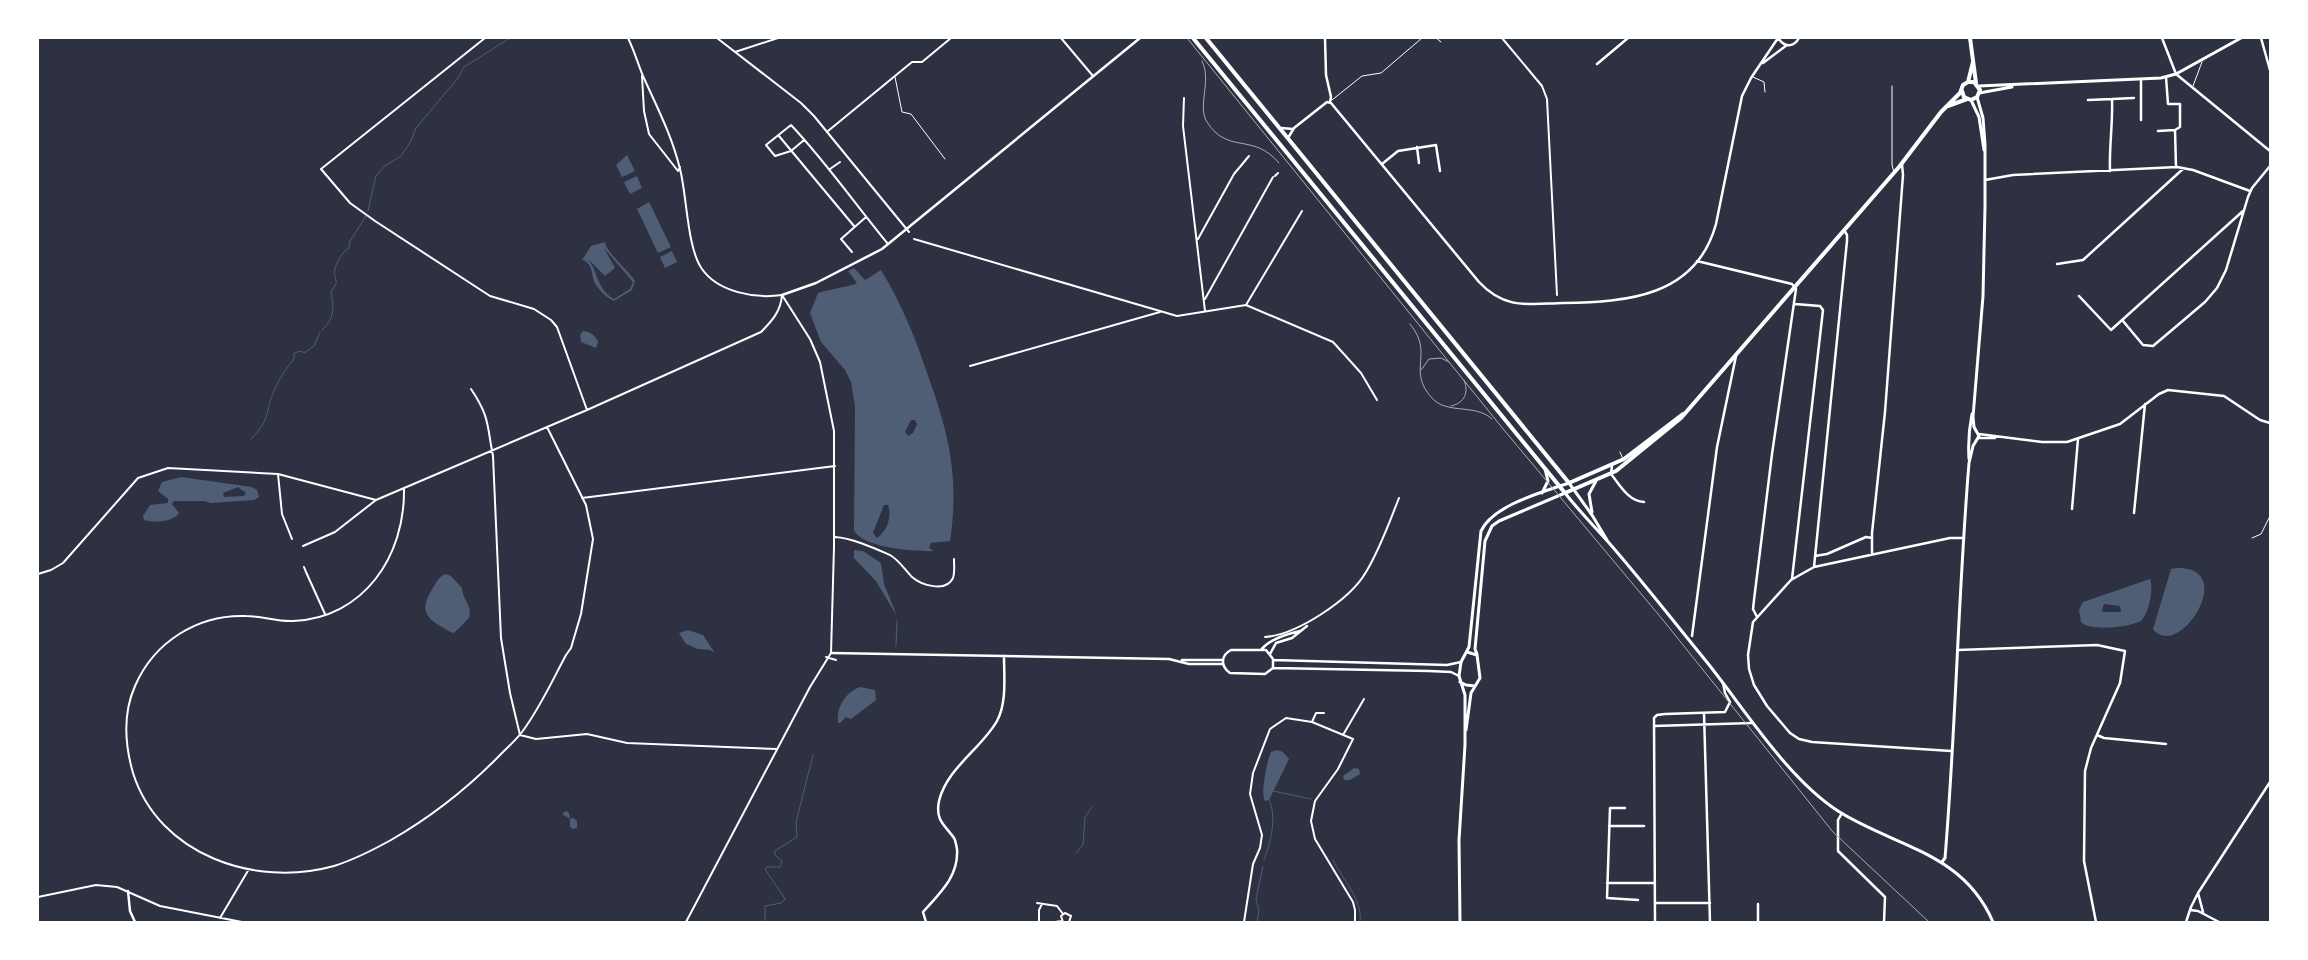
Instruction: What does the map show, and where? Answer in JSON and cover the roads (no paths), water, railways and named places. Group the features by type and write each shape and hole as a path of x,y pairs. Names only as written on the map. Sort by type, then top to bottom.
{"main road":[{"path":"1193,38 1565,493 1611,474 1669,429 1902,164 1947,106 1962,91 1963,86 1968,82 1973,61"},
{"path":"1206,38 1569,483 1624,459 1683,414"},
{"path":"1947,106 1978,95 1970,38"},
{"path":"1968,82 1977,85"},
{"path":"1962,91 1969,99"},
{"path":"1358,239 1366,233"},
{"path":"1491,403 1499,396"}],"street":[{"path":"485,38 321,169 350,204 482,291 490,296 534,310 551,320 557,326 587,410"},
{"path":"628,38 665,124 680,167 694,250 703,271 716,283 730,290 763,295 782,295 816,283 883,251 906,228 1140,38"},
{"path":"717,38 801,103 828,132 909,232"},
{"path":"735,52 778,38"},
{"path":"828,132 912,62 922,62 952,38"},
{"path":"1061,38 1093,76"},
{"path":"1289,141 1288,136 1294,128 1330,102 1331,97 1326,75 1325,38"},
{"path":"1502,38 1542,86 1547,99 1557,295"},
{"path":"1597,64 1628,38"},
{"path":"1330,102 1479,282 1494,296 1507,302 1528,304 1582,303 1641,296 1669,285 1697,261 1715,228 1740,105 1752,76 1778,38 1787,46"},
{"path":"1762,64 1787,46 1794,44 1799,38"},
{"path":"2162,38 2176,74 2270,151"},
{"path":"1977,85 2015,86 2142,80 2166,77 2176,74 2241,38"},
{"path":"2261,38 2270,70"},
{"path":"642,74 644,111 648,134 678,171 680,167"},
{"path":"2158,131 2175,130 2180,126 2180,104 2168,104 2166,77"},
{"path":"2141,120 2142,80"},
{"path":"1942,862 1945,858 1970,463 1970,440 1968,435 1971,431 1974,406 1983,296 1985,153 1983,118 1978,95 2015,86"},
{"path":"1184,98 1183,126 1205,311"},
{"path":"2088,100 2134,98"},
{"path":"1969,99 1979,117 1985,153"},
{"path":"2110,171 2109,146 2113,118 2112,99"},
{"path":"804,140 791,151 775,156 766,145 790,125 804,140 830,169 888,244"},
{"path":"1277,126 1286,130 1294,128"},
{"path":"2175,130 2176,167"},
{"path":"778,135 854,226"},
{"path":"1382,164 1398,151 1436,145 1440,172"},
{"path":"1417,148 1419,163"},
{"path":"1197,240 1234,174 1249,156"},
{"path":"830,169 840,162"},
{"path":"1872,554 1904,173 1902,164"},
{"path":"2123,321 2143,345 2153,346 2205,302 2220,284 2250,191 2270,166"},
{"path":"1985,180 2013,175 2176,167 2193,170 2250,191"},
{"path":"2057,264 2075,263 2085,258 2184,168"},
{"path":"1204,301 1274,176 1278,173"},
{"path":"1246,305 1302,211 1306,208"},
{"path":"2079,296 2111,330 2244,210"},
{"path":"852,252 841,239 866,217"},
{"path":"1814,567 1847,241 1847,235 1844,230"},
{"path":"914,239 1177,316 1246,305 1333,342 1361,373 1377,400"},
{"path":"1697,261 1795,286 1795,304 1772,454 1754,600 1753,609 1757,617"},
{"path":"303,546 335,532 376,500 587,410 761,332 770,324 781,306 782,295"},
{"path":"782,295 810,339 822,368 833,424 835,466 831,653"},
{"path":"1791,580 1823,310 1820,306 1795,304"},
{"path":"970,366 1161,311"},
{"path":"1692,636 1717,448 1736,355"},
{"path":"472,389 485,412 492,450 502,644 520,735"},
{"path":"1971,431 1977,436 2054,443 2078,439 2120,424 2159,394 2168,390 2218,395 2228,398 2260,420 2270,423"},
{"path":"2134,513 2145,404"},
{"path":"1970,463 1977,436 1974,406"},
{"path":"404,489 404,509 389,561 382,572 352,600 325,614 292,621 237,616 201,622 165,643 140,676 132,693 127,719 127,746 136,782 152,812 173,835 198,851 221,861 249,869 278,872 316,869 334,865 370,851 410,829 457,795 520,735 571,648 576,633 593,539 589,516 582,498 547,427"},
{"path":"1970,440 1977,436"},
{"path":"2072,509 2078,439"},
{"path":"1612,465 1611,474 1632,498 1644,502"},
{"path":"582,498 835,466"},
{"path":"1541,494 1548,481 1544,466"},
{"path":"38,574 63,563 138,478 168,468 278,474 376,500"},
{"path":"278,474 282,514 292,539"},
{"path":"1592,515 1589,494 1596,480"},
{"path":"1465,738 1465,693 1459,676 1461,662 1467,652 1481,531 1488,520 1497,512 1569,483 1592,515 1608,543"},
{"path":"1460,922 1458,840 1465,738 1471,693 1481,672 1475,649 1488,534 1492,526 1499,521 1565,493 1723,682 1806,786 1842,813 1942,862 1972,887 1993,922"},
{"path":"1265,637 1306,624 1356,585 1366,572 1399,498"},
{"path":"1815,556 1827,554 1866,537 1872,538"},
{"path":"834,538 850,541 891,556 912,577 930,585 944,586 951,581 954,573 954,559"},
{"path":"1951,751 1812,742 1795,737 1767,706 1751,675 1749,645 1753,622 1757,617 1791,580 1814,567 1950,538 1964,538"},
{"path":"304,567 325,614"},
{"path":"1270,654 1276,643 1292,638 1307,626"},
{"path":"1261,650 1264,645 1276,638 1301,630"},
{"path":"1958,650 2097,645 2126,652 2116,694 2089,752 2085,772 2084,861 2096,922"},
{"path":"1273,668 1274,660 1270,654 1261,650 1231,650 1226,653 1223,660 1226,670 1232,674 1265,674 1273,668 1452,672 1459,676"},
{"path":"1467,652 1477,654"},
{"path":"686,922 826,657 831,653 1223,660"},
{"path":"926,922 924,912 950,880 956,865 956,842 942,824 939,802 950,779 990,731 1000,714 1003,702 1004,656"},
{"path":"826,657 836,660"},
{"path":"1180,660 1190,664 1223,664"},
{"path":"1274,660 1452,665 1461,662"},
{"path":"1330,669 1331,662"},
{"path":"1396,663 1396,671"},
{"path":"1460,682 1469,686 1476,685"},
{"path":"1655,922 1654,718 1657,715 1722,712 1728,708 1730,702 1725,693 1723,682"},
{"path":"1343,735 1364,699"},
{"path":"1312,722 1316,713 1324,713"},
{"path":"1704,713 1710,922"},
{"path":"1244,922 1253,864 1260,848 1262,835 1250,794 1253,773 1266,737 1276,724 1286,718 1312,722 1353,739 1338,769 1315,801 1311,821 1315,839 1352,902 1355,910 1355,922"},
{"path":"1654,726 1754,723"},
{"path":"520,735 536,739 587,734 627,742 777,749"},
{"path":"2097,734 2104,738 2166,744"},
{"path":"2186,922 2198,893 2270,782"},
{"path":"1625,808 1610,808 1607,883 1609,899 1638,900"},
{"path":"1842,813 1838,820 1838,851 1885,897 1884,922"},
{"path":"1609,826 1644,826"},
{"path":"220,918 249,869"},
{"path":"1607,883 1655,883"},
{"path":"38,897 96,885 117,887 160,906 242,922"},
{"path":"128,891 130,911 135,922"},
{"path":"2198,893 2204,914"},
{"path":"1037,903 1057,906 1063,914 1062,922 1055,922"},
{"path":"1655,903 1710,903"},
{"path":"1039,922 1039,910 1042,904"},
{"path":"1758,904 1758,922"},
{"path":"2190,910 2204,914 2219,922"},
{"path":"1063,914 1067,913 1071,916 1069,922"}],"lane":[{"path":"1330,102 1362,76 1380,73 1422,38"},
{"path":"1436,38 1441,42"},
{"path":"2193,87 2202,59"},
{"path":"895,76 902,112 911,114 945,159"},
{"path":"1752,76 1764,82 1764,92"},
{"path":"1892,86 1892,165 1895,172"},
{"path":"1620,452 1624,459"},
{"path":"2252,538 2261,534 2270,516"}],"water":[{"path":"627,155 635,171 622,177 616,165"},
{"path":"637,176 642,188 630,194 624,182"},
{"path":"649,202 671,247 658,253 637,209"},
{"path":"605,242 609,251 635,281 632,290 614,301 602,292 594,282 591,267 582,260 591,246","holes":["604,248 633,282 630,289 614,299 604,290 588,259 605,276 615,268"]},
{"path":"672,251 677,262 665,268 660,257"},
{"path":"854,268 865,280 881,270 895,294 912,331 940,413 950,454 954,495 950,541 931,543 929,548 934,551 904,550 878,545 859,536 854,530 855,406 851,382 845,370 821,342 810,313 818,293 857,283 848,271","holes":["911,420 915,420 917,424 913,433 908,436 905,432","884,505 888,505 889,519 884,532 877,538 873,533"]},
{"path":"583,331 590,333 596,338 598,342 596,348 581,342 580,335"},
{"path":"181,477 252,487 257,490 259,497 254,500 211,503 204,501 174,501 172,504 179,513 177,516 163,521 144,520 143,516 150,505 168,503 168,499 158,491 162,482","holes":["238,487 246,493 244,496 224,497 223,493"]},
{"path":"854,550 863,551 881,563 884,584 895,611 897,621 895,613 876,581 854,558"},
{"path":"2177,568 2195,572 2203,582 2204,596 2198,610 2188,624 2176,633 2164,636 2153,629 2171,569"},
{"path":"445,574 451,576 462,588 470,610 469,618 454,633 434,622 426,613 425,608 430,592 438,579"},
{"path":"2150,579 2151,594 2141,621 2119,627 2092,627 2081,622 2079,610 2083,602","holes":["2104,604 2120,606 2121,612 2103,612 2102,610"]},
{"path":"688,630 703,635 715,653 686,644 679,633"},
{"path":"860,687 875,690 876,700 851,719 846,717 838,723 840,706 846,696"},
{"path":"1277,750 1283,752 1289,759 1269,800 1265,801 1263,792 1268,762 1271,752"},
{"path":"1354,768 1359,769 1360,774 1350,780 1344,780 1343,776"},
{"path":"566,811 569,813 570,819 562,814"},
{"path":"573,818 577,821 577,828 573,829 570,827 570,819"}],"waterway":[{"path":"368,211 376,176 385,166 401,156 411,141 416,128 458,78 464,67 510,38"},
{"path":"322,330 332,313 331,292 336,283 334,273 336,265 349,248 350,241 366,216"},
{"path":"251,439 262,426 275,389 283,373 294,359 294,353 301,351 304,353 314,346 320,332"},
{"path":"896,646 897,621"},
{"path":"765,922 765,906 781,903 785,899 765,869 767,867 780,867 782,861 775,855 775,851 797,837 796,822 813,755"},
{"path":"1273,791 1311,799"},
{"path":"1264,860 1271,837 1273,822 1269,799"},
{"path":"1076,853 1083,845 1085,817 1092,807"},
{"path":"1333,860 1355,898 1360,914 1360,922"},
{"path":"1257,922 1259,911 1256,899 1263,866"}],"tram line":[{"path":"1187,38 1504,430 1663,620 1833,832 1929,922"},
{"path":"1202,61 1206,76 1203,109 1207,122 1223,138 1260,148 1279,163"},
{"path":"1410,324 1420,344 1421,379 1432,398 1445,406 1478,411 1492,419"},
{"path":"1421,370 1429,359 1441,358 1449,362"},
{"path":"1451,406 1463,400 1466,393 1464,380"}]}
